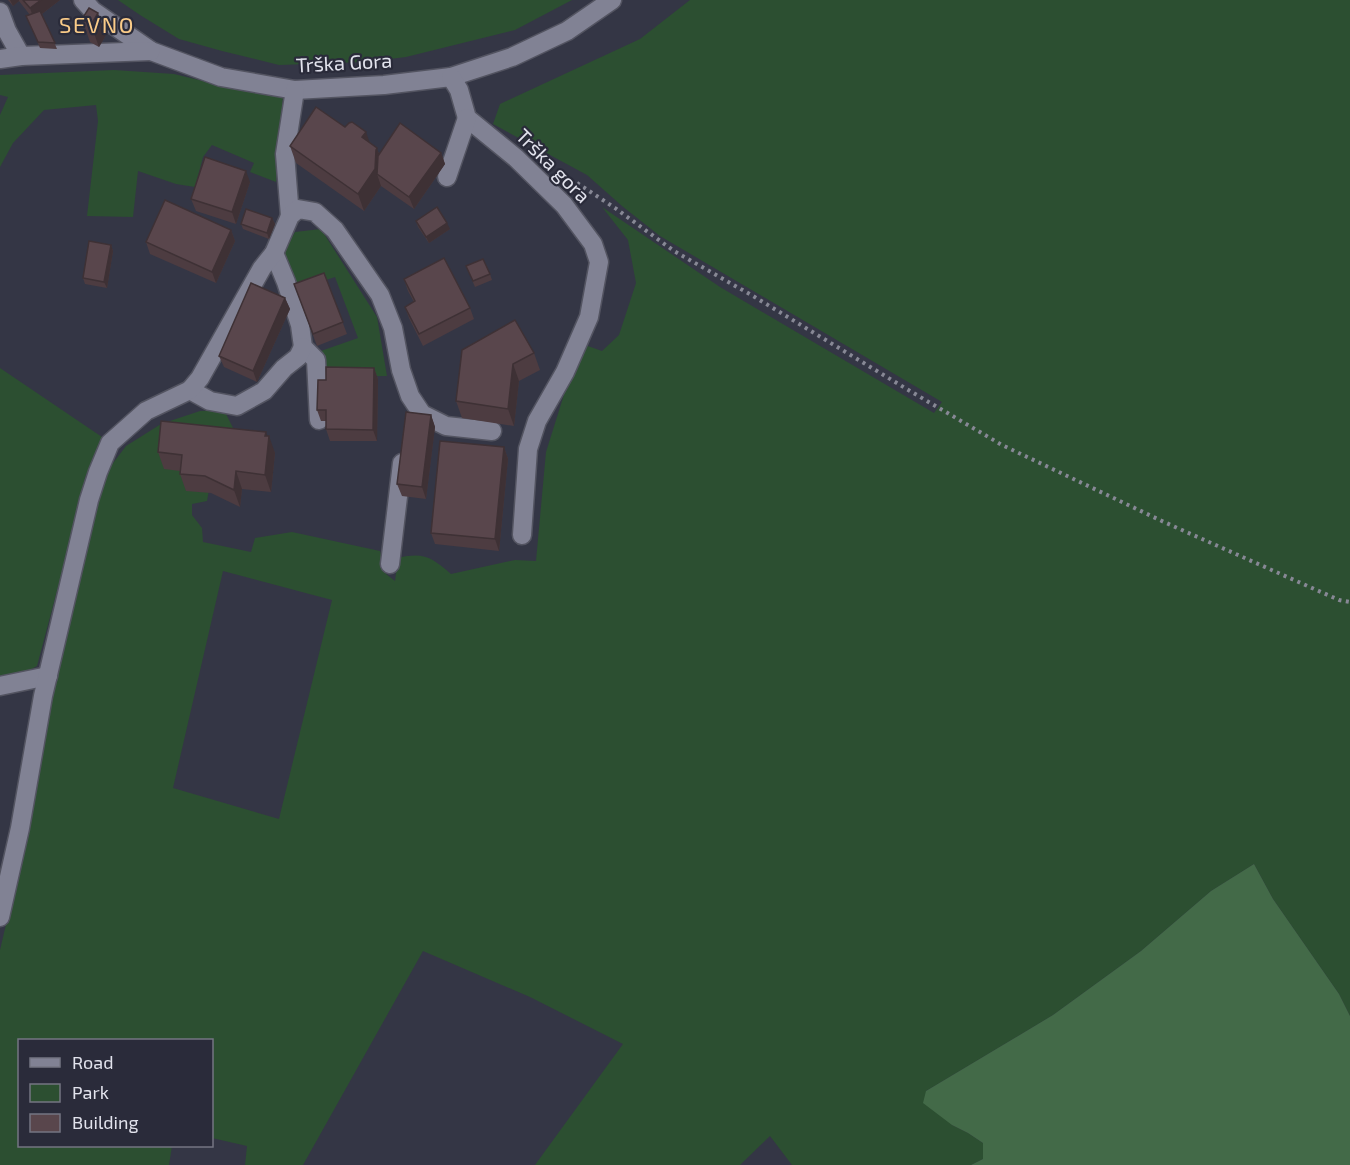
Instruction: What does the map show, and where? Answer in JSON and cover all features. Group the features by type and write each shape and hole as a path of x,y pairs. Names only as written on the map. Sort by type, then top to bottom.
{"street":[{"name":"Trška Gora","path":"83,0 93,11 151,51 220,78 294,90 384,85 451,77 512,57 567,31 612,0"},
{"path":"0,12 7,32 21,56"},
{"path":"0,59 21,56 151,51"},
{"path":"447,177 467,118 459,90 451,77"},
{"path":"290,216 285,154 294,90"},
{"name":"Trška gora","path":"467,118 516,158 564,205 593,244 599,262 589,316 565,372 537,421 528,449 522,535"},
{"path":"0,917 20,828 48,676 88,500 98,472 110,443 146,411 190,390 200,378 262,268 274,253 290,216 298,209 315,212 322,218 335,230 380,294 393,328 401,370 410,396 422,414 446,426 492,431"},
{"path":"190,390 210,401 237,406 264,391 298,357 303,347 300,325 274,253"},
{"path":"303,347 316,360 319,420"},
{"path":"407,418 410,396"},
{"path":"390,564 404,441"},
{"path":"0,686 48,676"}],"path":[{"path":"568,177 674,251 1002,445 1164,522 1339,600 1350,602"}],"green space":[{"path":"118,0 572,0 515,30 406,57 365,62 279,65 179,39"},
{"path":"690,0 1350,0 1350,1016 1339,994 1273,899 1254,864 1211,891 1141,951 1053,1015 926,1091 952,1125 983,1143 983,1159 971,1165 792,1165 770,1136 740,1165 535,1165 623,1044 530,997 423,951 303,1165 245,1165 247,1146 213,1138 213,1039 18,1039 18,1147 172,1147 169,1165 0,1165 0,950 26,839 61,651 93,517 107,471 126,446 161,424 200,411 224,410 244,450 212,473 207,501 192,504 192,515 202,528 203,542 251,552 255,538 292,532 380,551 386,574 395,581 398,558 407,556 427,557 451,574 515,560 536,561 546,452 567,385 585,345 602,351 619,335 636,283 628,240 602,207 720,287 934,413 942,402 660,236 587,175 493,124 500,104 640,39","holes":["223,571 332,600 279,819 173,788"]},
{"path":"114,70 174,74 249,92 283,96 276,182 250,172 254,163 212,145 203,157 195,187 176,184 138,171 133,217 87,216 98,121 96,105 44,110 13,143 0,167 0,115 8,97 0,95 0,75"},
{"path":"321,229 377,317 387,376 323,377 318,352 358,338 335,277 299,289 284,252 295,232"},
{"path":"0,368 102,437 85,478 37,666 17,677 0,678"},
{"path":"1254,864 1273,899 1339,994 1350,1016 1350,1165 971,1165 983,1159 983,1143 952,1125 923,1103 926,1091 1053,1015 1141,951 1211,891"}],"building":[{"path":"23,0 41,0 30,8"},
{"path":"89,8 98,13 91,25 82,19"},
{"path":"40,11 55,43 38,42 26,16"},
{"path":"316,107 345,127 352,122 366,132 362,137 377,148 375,169 358,194 290,146"},
{"path":"400,123 441,153 409,197 377,174 378,156"},
{"path":"205,157 246,171 232,212 191,199"},
{"path":"165,200 231,230 212,272 146,242"},
{"path":"437,207 447,223 426,237 416,221"},
{"path":"246,209 272,218 267,233 241,224"},
{"path":"89,241 111,245 104,282 83,278"},
{"path":"444,258 470,308 419,334 405,307 415,301 404,279"},
{"path":"483,259 490,274 473,281 466,266"},
{"path":"324,273 343,322 313,334 294,284"},
{"path":"251,283 285,298 253,371 219,356"},
{"path":"515,320 534,353 513,364 508,409 456,401 462,350"},
{"path":"326,367 374,368 373,430 326,429 326,410 317,410 318,380 326,380"},
{"path":"406,412 431,415 422,487 397,484"},
{"path":"161,421 266,432 265,436 269,436 265,475 236,471 234,490 205,476 180,474 182,455 158,452"},
{"path":"440,441 504,447 495,539 431,533"}],"district":[{"name":"SEVNO","path":"97,25"}]}
